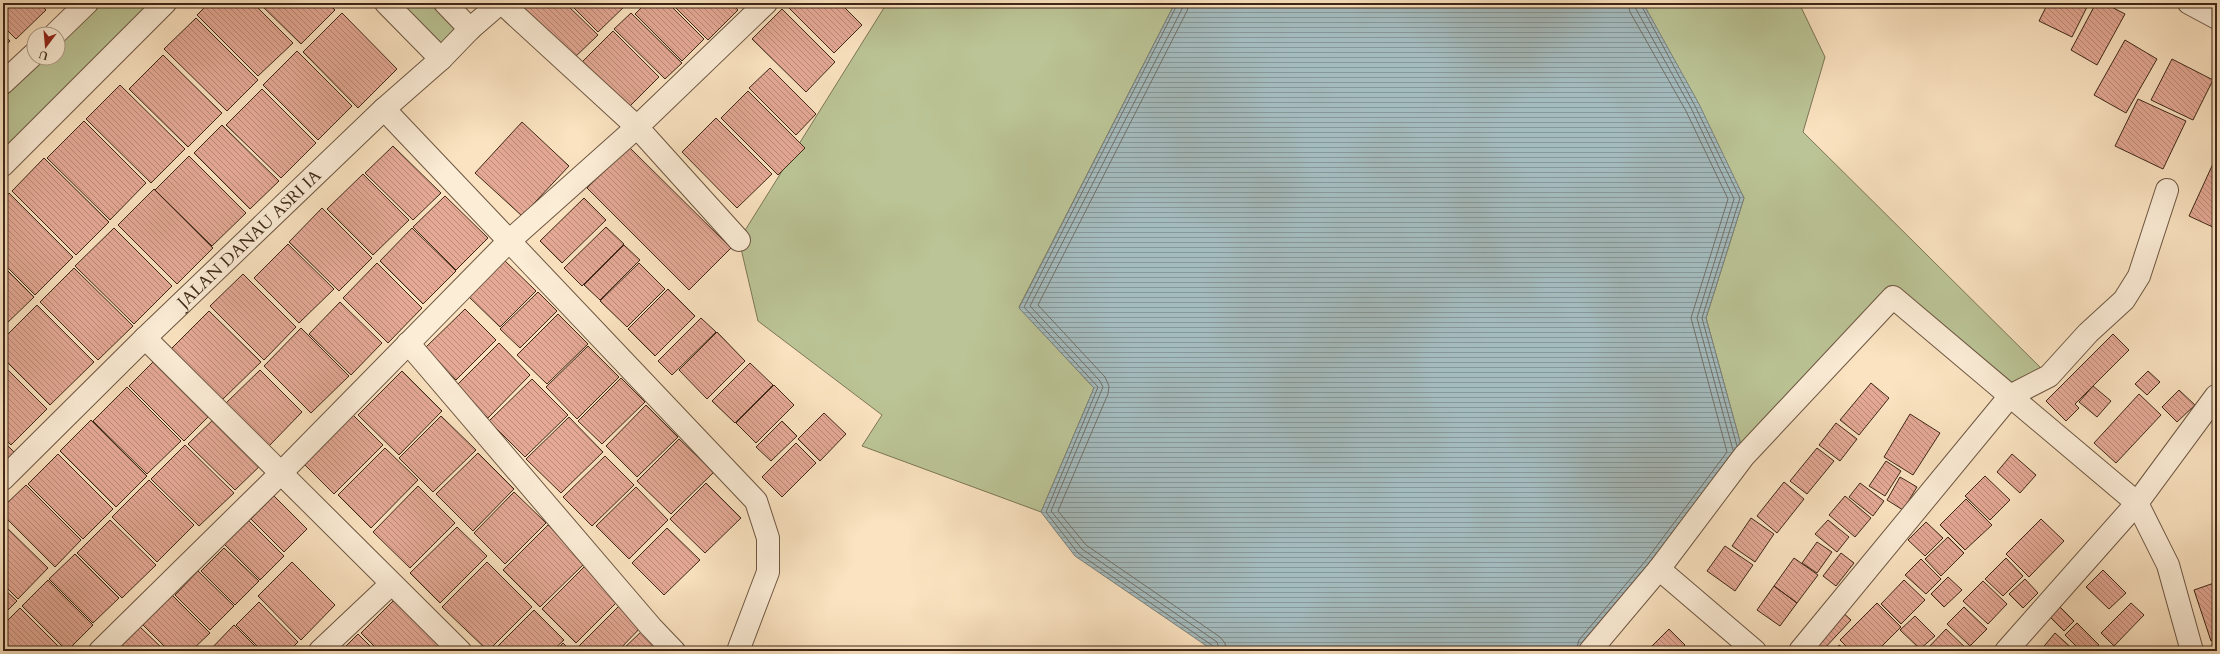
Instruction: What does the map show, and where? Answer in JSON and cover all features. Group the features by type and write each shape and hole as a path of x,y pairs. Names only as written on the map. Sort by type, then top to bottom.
{"street":[{"path":"63,26 87,3"},
{"path":"3,166 166,3"},
{"path":"386,3 441,59"},
{"path":"445,3 470,29"},
{"path":"501,3 637,127 739,240"},
{"name":"JALAN DANAU ASRI IA","path":"3,479 145,338 384,109 441,59 470,29 501,3"},
{"path":"100,651 280,474 408,342 508,242 637,127 766,3"},
{"path":"2189,3 2217,18"},
{"path":"3,83 26,61"},
{"path":"384,109 508,242 756,501 768,538 768,572 738,651"},
{"path":"1800,651 2010,396 2049,376 2088,333 2128,295 2139,276 2167,190"},
{"path":"1590,651 1659,569 1744,456 1892,297 2138,503 2168,565 2192,651"},
{"path":"145,338 280,474 460,651"},
{"path":"408,342 646,621 674,651"},
{"path":"2006,651 2138,503 2216,396"},
{"path":"1659,569 1755,651"},
{"path":"320,651 391,584"}],"green space":[{"path":"87,3 165,3 3,165 3,83 26,64 26,66 66,66 65,26"},
{"path":"386,3 445,3 470,29 441,59"},
{"path":"887,3 1175,3 1019,307 1094,388 1041,512 862,446 882,415 758,321 739,240"},
{"path":"1643,3 1799,3 1825,57 1803,132 2049,376 2010,396 1892,297 1744,456 1706,318 1744,198"}],"water":[{"path":"1175,3 1643,3 1699,104 1744,198 1706,318 1744,456 1590,651 1214,651 1075,556 1041,512 1094,388 1019,308"}],"building":[{"path":"3,3 39,3 46,10 29,26 26,26 26,29 16,39 3,26"},
{"path":"209,3 253,3 293,43 258,76 197,15"},
{"path":"259,3 328,3 335,10 301,44"},
{"path":"527,3 565,3 598,35 573,59 522,8"},
{"path":"569,3 628,3 598,32"},
{"path":"646,3 668,3 704,39 682,61 635,14"},
{"path":"671,3 731,3 738,10 708,40"},
{"path":"792,3 840,3 862,25 834,53 788,7"},
{"path":"2048,3 2089,3 2072,37 2039,21"},
{"path":"2096,3 2104,3 2125,14 2097,65 2071,50"},
{"path":"782,9 835,62 806,92 752,39"},
{"path":"342,13 397,69 358,108 303,52"},
{"path":"631,13 682,63 665,79 614,29"},
{"path":"196,18 258,80 227,111 164,49"},
{"path":"613,31 659,77 626,110 580,64"},
{"path":"3,34 10,41 3,48"},
{"path":"2125,40 2157,59 2126,113 2094,95"},
{"path":"297,51 352,106 318,140 263,85"},
{"path":"163,55 222,113 188,147 129,89"},
{"path":"2172,59 2213,80 2193,120 2151,100"},
{"path":"770,68 816,114 796,135 749,88"},
{"path":"120,85 185,149 151,183 86,119"},
{"path":"262,89 316,143 281,178 226,125"},
{"path":"748,91 805,148 778,175 721,118"},
{"path":"2138,99 2186,121 2163,169 2115,146"},
{"path":"716,118 772,174 737,208 682,152"},
{"path":"84,121 146,183 110,220 47,158"},
{"path":"522,122 569,166 522,216 475,173"},
{"path":"222,125 279,181 250,209 194,153"},
{"path":"393,146 441,193 413,220 365,173"},
{"path":"629,147 731,248 689,290 587,188"},
{"path":"2217,155 2217,229 2189,216"},
{"path":"189,156 246,213 212,246 155,190"},
{"path":"44,158 109,222 76,255 12,191"},
{"path":"363,174 409,220 373,255 327,209"},
{"path":"154,189 213,248 177,284 118,225"},
{"path":"9,193 73,257 35,295 3,263 3,198"},
{"path":"445,196 488,238 456,270 413,227"},
{"path":"584,198 606,220 562,263 540,241"},
{"path":"322,208 372,258 339,291 289,242"},
{"path":"606,227 624,244 582,286 564,268"},
{"path":"114,228 172,286 134,324 75,266"},
{"path":"412,228 456,271 423,304 380,261"},
{"path":"288,244 334,289 299,323 254,278"},
{"path":"624,245 640,260 600,300 584,285"},
{"path":"504,260 536,291 500,327 468,296"},
{"path":"377,263 422,308 388,343 343,298"},
{"path":"639,263 665,289 627,327 600,301"},
{"path":"3,266 34,297 3,327"},
{"path":"74,268 133,326 98,360 40,302"},
{"path":"243,274 296,327 264,360 210,306"},
{"path":"668,289 695,316 655,356 628,329"},
{"path":"538,292 557,311 520,348 500,329"},
{"path":"340,302 382,343 351,375 309,334"},
{"path":"37,305 94,362 50,405 3,358 3,339"},
{"path":"465,309 496,340 456,380 425,348"},
{"path":"209,311 261,362 222,400 171,349"},
{"path":"558,314 588,344 547,384 517,355"},
{"path":"701,318 716,332 672,375 658,361"},
{"path":"301,328 349,376 311,413 264,366"},
{"path":"717,332 745,361 707,399 679,370"},
{"path":"2113,334 2129,350 2075,404 2079,408 2066,421 2046,401"},
{"path":"499,343 530,375 488,418 456,386"},
{"path":"588,346 619,377 577,419 546,387"},
{"path":"158,357 213,412 184,441 129,386"},
{"path":"750,363 773,385 735,423 712,401"},
{"path":"3,365 47,409 11,445 3,437"},
{"path":"260,370 302,412 269,446 226,403"},
{"path":"402,371 442,411 399,455 358,415"},
{"path":"2148,371 2160,382 2147,395 2135,384"},
{"path":"621,378 645,402 602,444 578,421"},
{"path":"532,379 568,415 525,457 489,421"},
{"path":"1871,383 1889,398 1859,435 1840,420"},
{"path":"774,385 794,405 756,443 736,423"},
{"path":"2093,386 2111,401 2097,417 2079,402"},
{"path":"127,387 181,441 147,474 93,421"},
{"path":"2179,390 2195,405 2177,422 2162,407"},
{"path":"2139,394 2161,415 2116,463 2094,443"},
{"path":"646,405 678,437 637,477 606,446"},
{"path":"350,412 383,445 334,494 301,461"},
{"path":"824,413 846,434 820,461 798,439"},
{"path":"1910,414 1940,433 1913,475 1884,457"},
{"path":"217,416 264,462 235,490 188,444"},
{"path":"441,416 476,450 433,492 399,458"},
{"path":"569,417 603,452 561,493 526,459"},
{"path":"91,420 147,476 116,507 60,451"},
{"path":"782,421 797,436 771,461 756,447"},
{"path":"1836,423 1857,439 1840,461 1819,445"},
{"path":"679,439 714,472 671,514 637,481"},
{"path":"3,441 15,453 3,465"},
{"path":"796,443 816,463 782,497 762,477"},
{"path":"185,445 234,493 199,526 151,479"},
{"path":"385,448 418,480 371,528 338,495"},
{"path":"1817,448 1834,461 1807,494 1790,481"},
{"path":"478,453 514,489 473,531 436,494"},
{"path":"58,454 113,509 83,539 28,484"},
{"path":"2012,454 2036,475 2020,493 1997,472"},
{"path":"605,456 634,485 592,526 563,497"},
{"path":"1886,461 1901,471 1885,496 1869,486"},
{"path":"1985,476 2010,500 1990,520 1965,496"},
{"path":"1900,477 1917,487 1903,510 1887,500"},
{"path":"149,480 194,525 157,562 112,517"},
{"path":"1784,482 1804,499 1777,533 1757,516"},
{"path":"706,483 741,518 705,553 670,519"},
{"path":"1860,483 1884,501 1873,516 1849,497"},
{"path":"26,485 81,540 55,567 3,515 3,507"},
{"path":"418,486 455,523 410,568 373,532"},
{"path":"636,487 668,520 629,559 596,526"},
{"path":"514,492 546,523 505,564 474,533"},
{"path":"274,496 307,529 284,552 251,519"},
{"path":"1845,496 1871,518 1855,537 1829,515"},
{"path":"1966,499 1992,525 1965,550 1940,525"},
{"path":"1751,518 1774,534 1755,562 1732,546"},
{"path":"2041,519 2064,541 2029,577 2006,554"},
{"path":"110,520 156,565 122,598 77,553"},
{"path":"248,520 284,556 260,580 224,544"},
{"path":"1828,520 1849,537 1837,552 1815,534"},
{"path":"1926,522 1943,538 1925,556 1908,540"},
{"path":"3,524 48,568 18,599 3,584"},
{"path":"548,525 585,563 540,607 503,570"},
{"path":"457,527 487,556 440,603 410,573"},
{"path":"667,528 700,560 664,595 632,563"},
{"path":"1948,537 1964,553 1941,576 1925,559"},
{"path":"1817,542 1832,552 1817,573 1802,563"},
{"path":"1725,546 1753,565 1735,591 1707,571"},
{"path":"224,548 259,581 235,605 201,571"},
{"path":"1841,553 1854,563 1836,586 1823,576"},
{"path":"75,554 119,598 93,623 49,579"},
{"path":"1794,558 1818,575 1797,603 1774,586"},
{"path":"2006,558 2023,576 2003,596 1985,579"},
{"path":"1921,559 1941,579 1926,594 1905,575"},
{"path":"292,562 335,605 301,640 258,596"},
{"path":"487,562 532,607 488,651 442,607"},
{"path":"588,563 622,597 576,643 542,609"},
{"path":"2103,570 2126,593 2109,609 2086,587"},
{"path":"198,571 234,606 210,630 175,595"},
{"path":"1948,577 1962,590 1944,607 1931,594"},
{"path":"2025,579 2038,593 2023,608 2009,594"},
{"path":"48,580 93,625 67,651 22,606"},
{"path":"1904,580 1925,600 1901,624 1881,604"},
{"path":"1983,581 2007,604 1988,624 1963,601"},
{"path":"2217,582 2217,639 2211,641 2194,590"},
{"path":"1774,586 1797,603 1780,626 1757,610"},
{"path":"3,588 17,601 3,615"},
{"path":"172,595 210,633 191,651 169,651 142,624"},
{"path":"394,600 439,645 433,651 379,651 361,633"},
{"path":"259,602 298,642 289,651 262,651 236,625"},
{"path":"623,602 645,623 618,651 584,651 579,646"},
{"path":"1877,603 1901,627 1877,651 1851,651 1840,640"},
{"path":"2131,603 2144,615 2114,646 2101,633"},
{"path":"2059,606 2074,621 2064,631 2049,616"},
{"path":"1964,607 1987,629 1970,646 1947,624"},
{"path":"20,608 61,649 59,651 3,651 3,625"},
{"path":"1839,609 1851,620 1823,650 1811,639"},
{"path":"534,610 564,640 552,651 493,651"},
{"path":"1915,616 1935,636 1920,649 1900,630"},
{"path":"2077,623 2099,645 2092,651 2081,651 2065,635"},
{"path":"234,625 260,651 209,651"},
{"path":"139,626 165,651 114,651"},
{"path":"644,629 666,651 621,651"},
{"path":"1669,629 1685,645 1679,651 1647,651"},
{"path":"1946,629 1969,651 1925,651"},
{"path":"2055,633 2075,651 2040,651"},
{"path":"358,634 375,651 341,651"},
{"path":"563,643 571,651 556,651"},
{"path":"2212,644 2217,644 2217,651 2213,651"},
{"path":"1839,645 1848,651 1835,651"}]}
